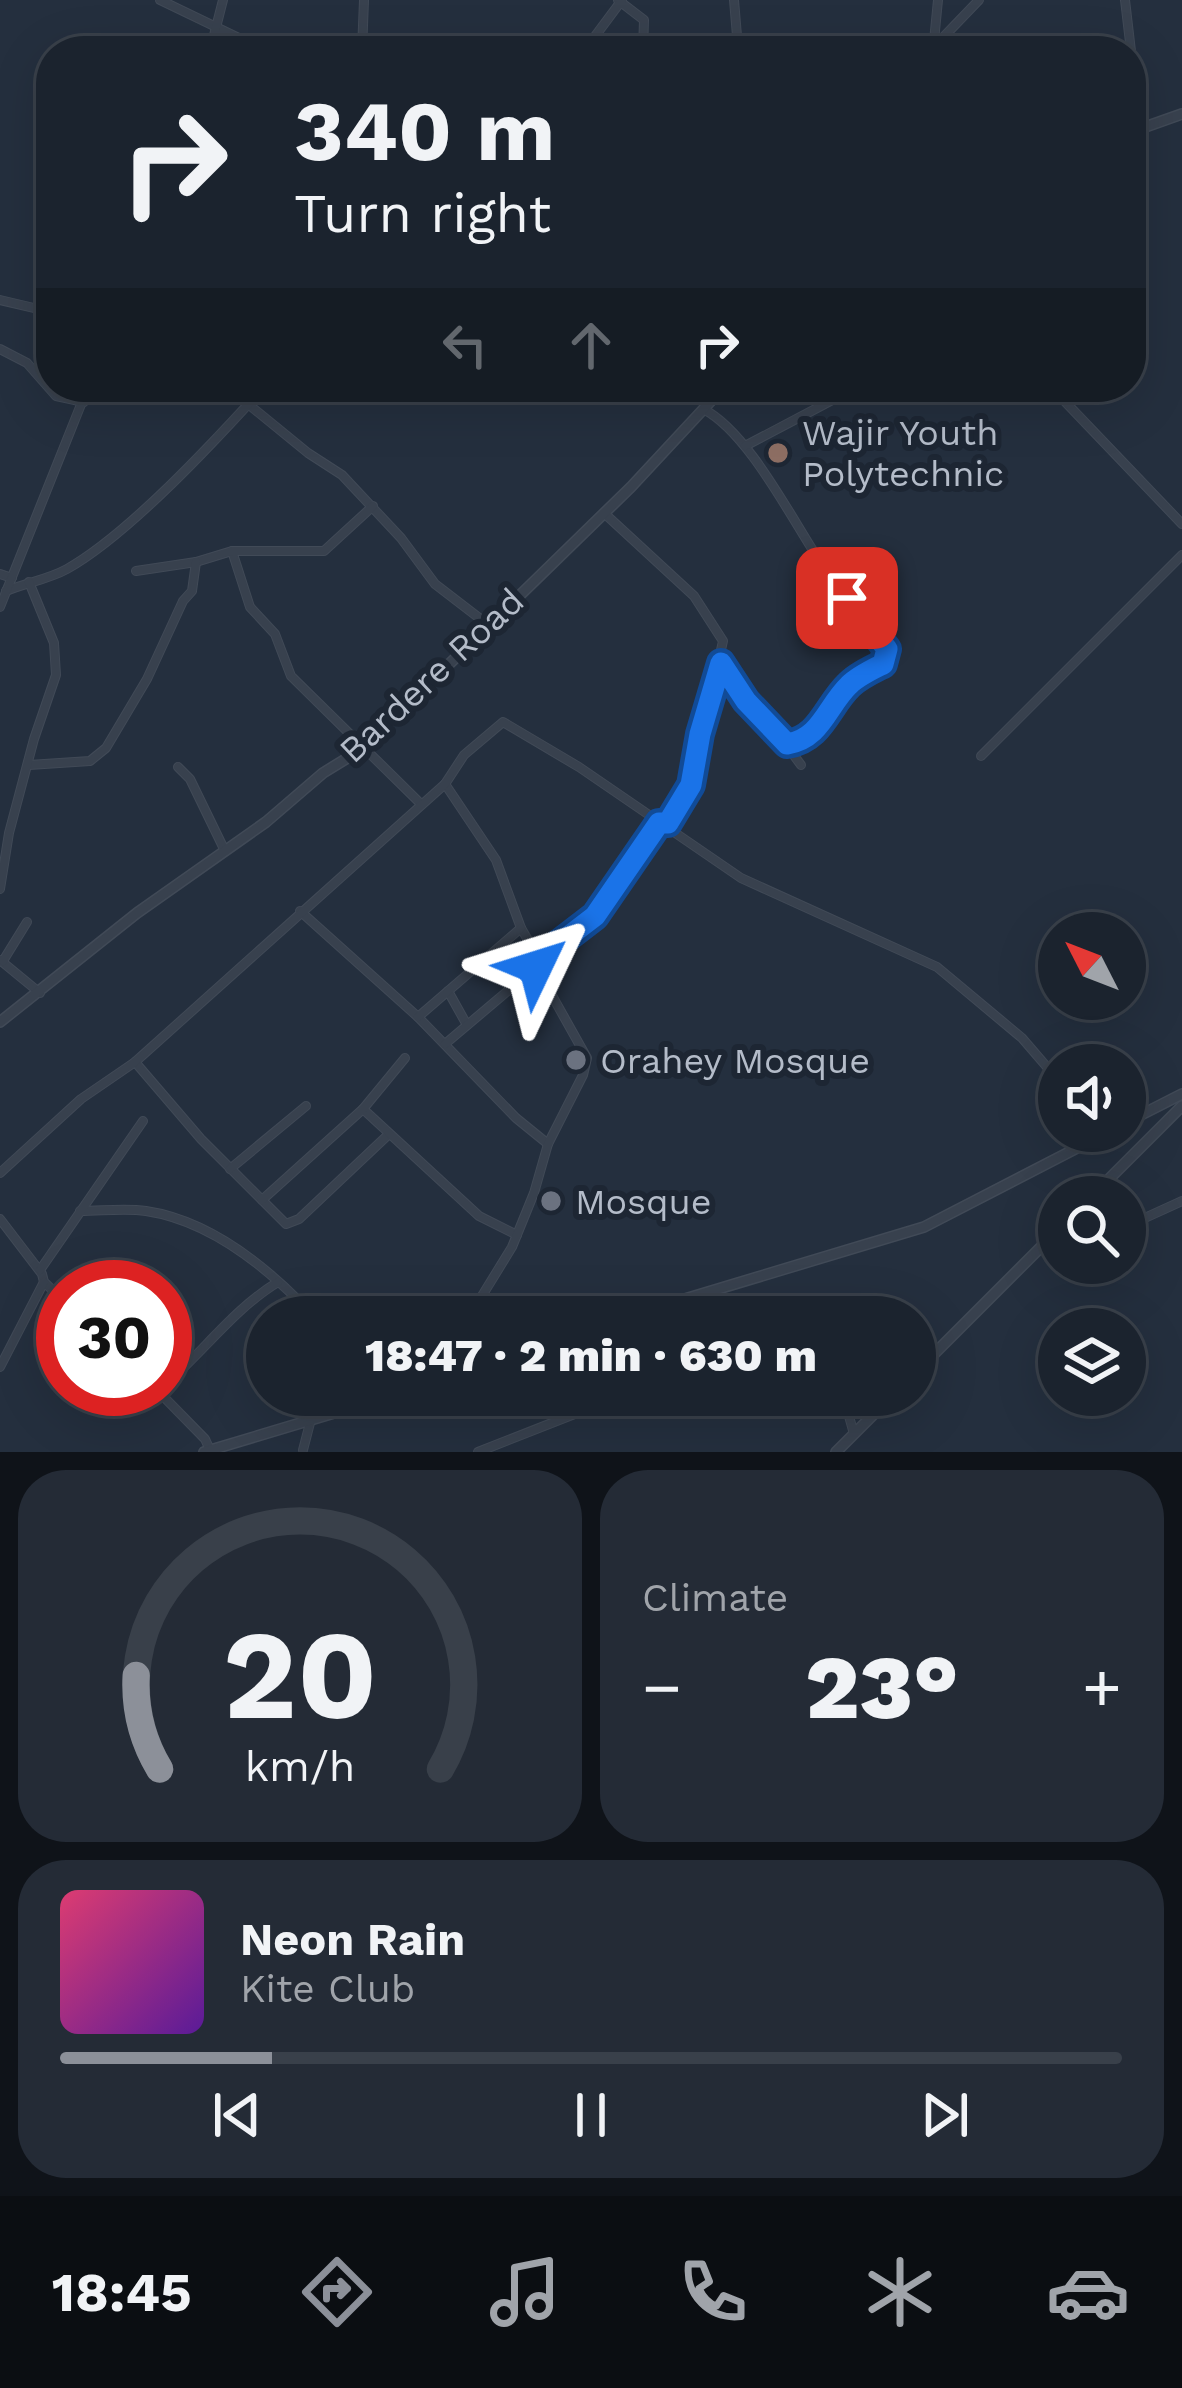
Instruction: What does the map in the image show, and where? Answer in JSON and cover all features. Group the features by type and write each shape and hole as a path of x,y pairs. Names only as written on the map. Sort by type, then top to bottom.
{"street":[{"path":"160,0 230,36"},
{"path":"212,36 223,0"},
{"path":"363,36 364,0"},
{"path":"734,0 737,36"},
{"path":"933,36 938,0"},
{"path":"943,36 980,0"},
{"path":"1125,0 1129,36"},
{"path":"595,36 620,1 644,20 643,36"},
{"path":"1146,127 1182,114"},
{"path":"1,302 36,308"},
{"path":"0,349 36,373"},
{"path":"0,607 48,479 84,402"},
{"name":"Bardere Road","path":"0,1022 137,913 362,749 604,513 710,402"},
{"path":"745,446 829,402"},
{"path":"1065,402 1182,524"},
{"path":"7,591 65,570 103,543 248,404 308,454 332,466 373,506 435,584 487,624"},
{"path":"703,409 723,420 745,446 826,572 887,649 883,664 845,688 823,723 787,744"},
{"path":"136,572 232,551 323,551 373,506"},
{"path":"604,513 642,544 711,617 723,641 691,785 668,823 659,823"},
{"path":"232,551 250,607 275,634 286,669 420,804"},
{"path":"981,756 1182,555"},
{"path":"29,765 90,761 106,748 192,590 196,562"},
{"path":"0,574 12,578"},
{"path":"0,889 1,867 57,666 54,643 29,582"},
{"path":"721,663 746,701 801,765"},
{"path":"0,1173 81,1099 135,1062 445,784 464,755 503,722 741,878 937,968 1038,1057"},
{"path":"178,767 190,779 226,851"},
{"path":"445,784 490,850 537,963 587,1058 548,1144 517,1235 481,1296"},
{"path":"445,1044 595,916 659,823"},
{"path":"300,910 548,1144"},
{"path":"26,922 2,960 41,993"},
{"path":"418,1017 521,928"},
{"path":"448,991 467,1024"},
{"path":"262,1200 363,1109 405,1058"},
{"path":"135,1062 280,1220 292,1223 389,1134"},
{"path":"1146,1112 1182,1094"},
{"path":"230,1169 306,1106"},
{"path":"1112,1176 1182,1106"},
{"path":"363,1109 478,1216 517,1235"},
{"path":"47,1260 142,1121"},
{"path":"695,1296 924,1227 1060,1152"},
{"path":"1146,1217 1182,1201"},
{"path":"80,1211 146,1211 178,1220 242,1251 294,1296"},
{"path":"0,1219 36,1265"},
{"path":"936,1353 1038,1257"},
{"path":"192,1361 247,1301 279,1281"},
{"path":"0,1367 36,1297"},
{"path":"0,1339 9,1349"},
{"path":"185,1416 206,1439 207,1451 331,1416"},
{"path":"478,1452 570,1416"},
{"path":"849,1416 854,1434"},
{"path":"836,1452 872,1416"},
{"path":"303,1451 310,1423"},
{"path":"288,1429 303,1451"}],"place":[{"name":"Wajir Youth Polytechnic","path":"778,453"},
{"name":"Orahey Mosque","path":"576,1060"},
{"name":"Mosque","path":"551,1201"}],"route":[{"path":"536,967 539,959 595,916 659,823 668,823 691,785 721,663 746,701 787,744 814,731 845,688 883,664 887,649 847,598"}]}
